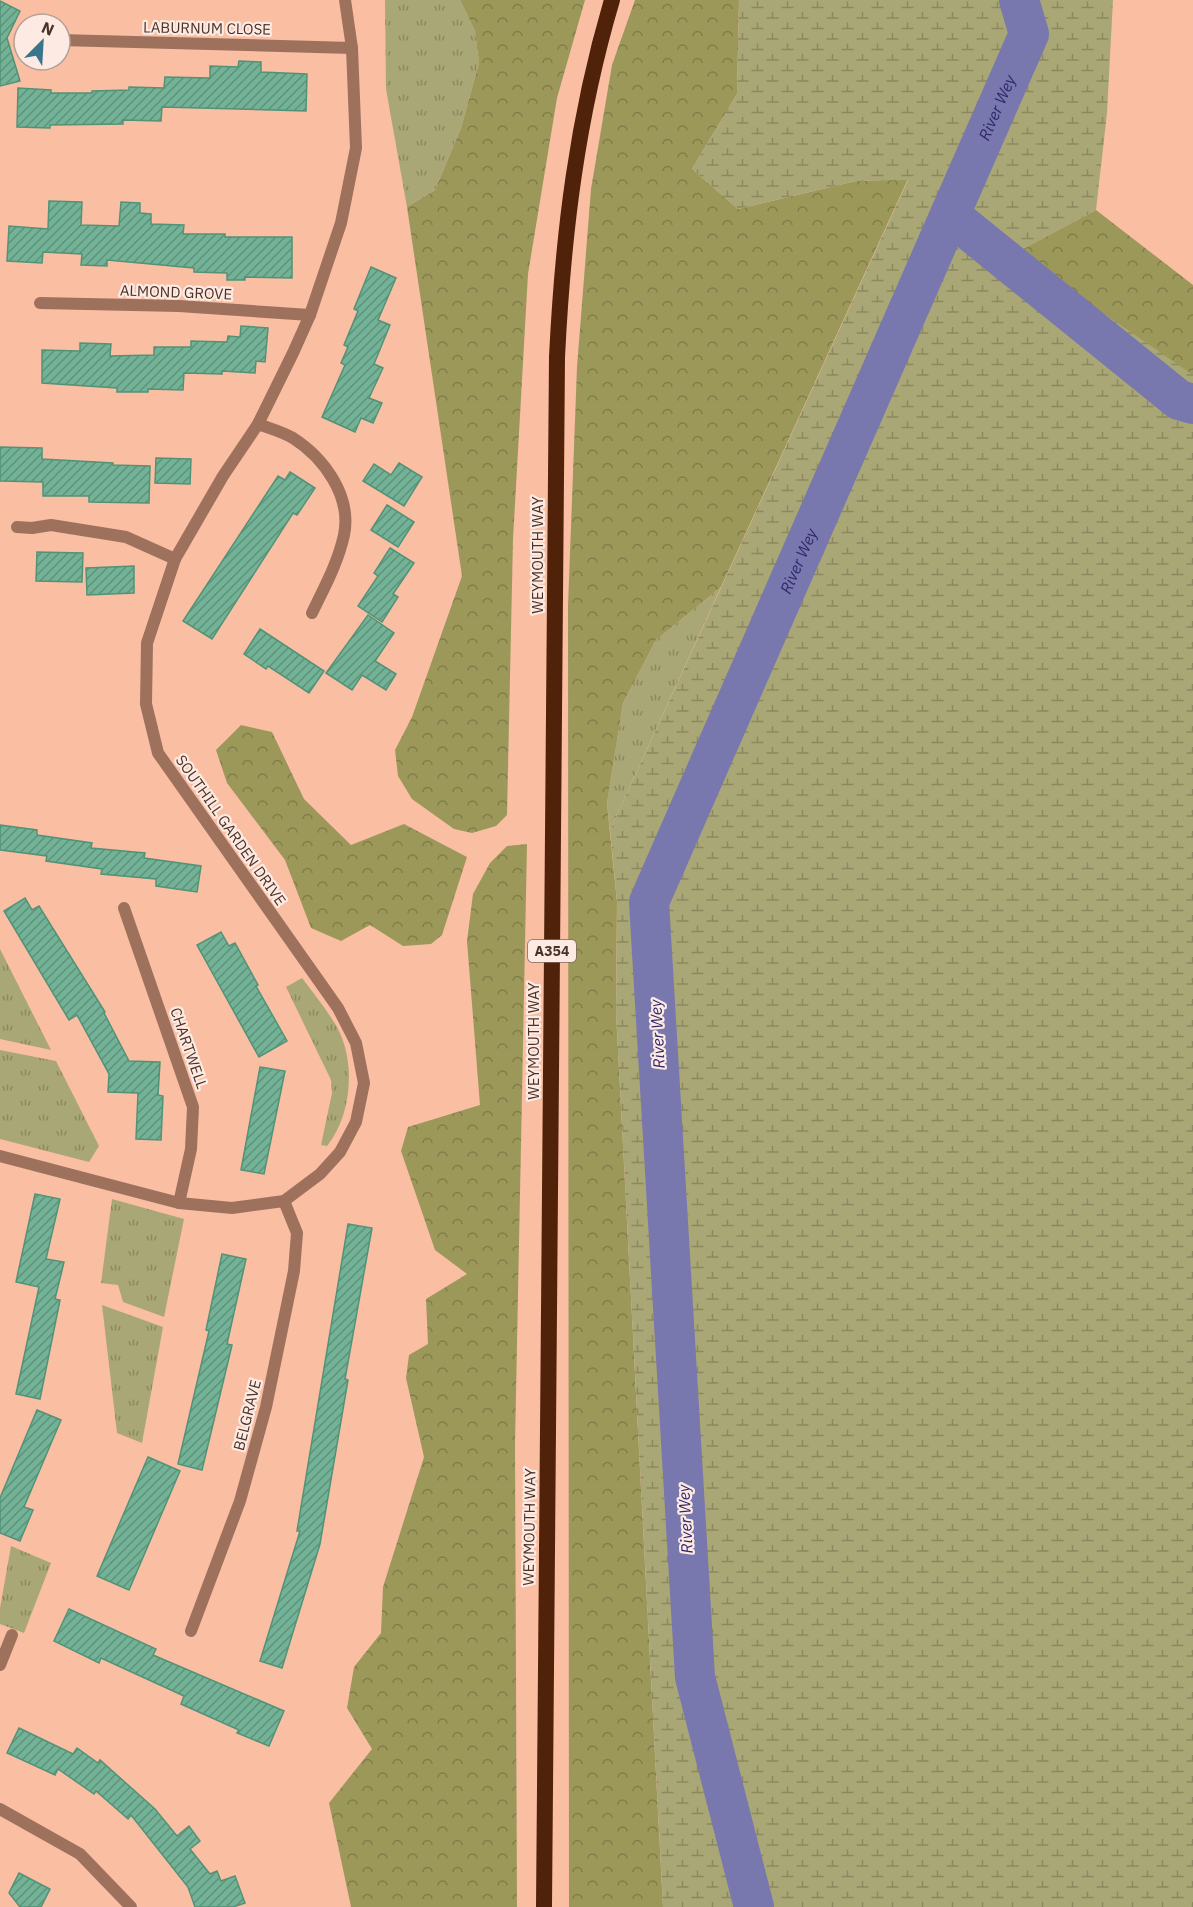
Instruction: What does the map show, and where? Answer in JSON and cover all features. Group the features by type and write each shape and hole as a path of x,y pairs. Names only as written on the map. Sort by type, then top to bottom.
{"highway":[{"name":"WEYMOUTH WAY","path":"544,1907 557,357 565,234 573,173 591,78 612,0"}],"street":[{"name":"SOUTHILL GARDEN DRIVE","path":"0,1156 179,1203 232,1208 284,1201 320,1174 340,1152 356,1122 363,1083 356,1043 338,1008 158,753 146,705 147,642 175,559 223,476 258,424 310,315 341,223 356,148 352,48 345,0"},
{"name":"LABURNUM CLOSE","path":"72,40 352,48"},
{"name":"ALMOND GROVE","path":"40,303 179,306 310,315"},
{"path":"258,424 291,437 320,460 337,485 345,517 344,535 331,575 312,613"},
{"path":"17,527 32,528 51,525 126,537 175,559"},
{"name":"CHARTWELL","path":"124,908 194,1107 191,1149 179,1203"},
{"name":"BELGRAVE","path":"191,1631 240,1501 268,1398 294,1271 297,1233 284,1201"},
{"path":"0,1665 12,1635"},
{"path":"0,1809 80,1854 131,1907"}],"green space":[{"path":"385,0 460,0 475,31 479,63 461,128 435,190 407,207 386,89"},
{"path":"460,0 585,0 557,98 528,274 513,539 507,815 496,826 472,833 454,829 412,799 398,776 395,750 412,717 462,576 407,207 435,190 461,128 479,63 475,31"},
{"path":"635,0 739,0 737,94 692,169 738,209 856,181 908,179 721,587 656,640 623,703 607,803 617,902 616,1012 663,1907 569,1907 568,606 577,367 591,189 612,65"},
{"path":"739,0 1113,0 1107,113 1096,210 1016,253 1193,375 1193,1907 663,1907 616,1012 617,902 610,830 908,180 856,181 738,209 692,169 737,94"},
{"path":"1096,210 1193,285 1193,430 1015,253"},
{"path":"721,587 610,830 607,803 623,703 656,640"},
{"path":"241,725 272,732 304,799 351,845 404,824 467,857 442,935 431,944 403,946 370,925 341,941 311,928 285,860 227,783 216,750"},
{"path":"527,844 515,1444 517,1907 351,1907 329,1803 372,1749 347,1708 354,1667 381,1633 383,1587 424,1457 406,1378 409,1355 428,1344 426,1299 467,1274 435,1250 401,1151 408,1127 480,1105 467,941 473,894 490,863 507,846"},
{"path":"0,949 51,1050 0,1039"},
{"path":"302,978 337,1027 347,1056 349,1072 346,1104 342,1119 327,1146 321,1145 332,1093 331,1080 286,987"},
{"path":"0,1050 56,1061 99,1146 89,1162 0,1139"},
{"path":"112,1199 184,1219 164,1317 123,1302 118,1285 101,1283"},
{"path":"102,1305 163,1327 142,1443 117,1433"},
{"path":"11,1546 51,1563 24,1633 0,1624 0,1608"}],"building":[{"path":"0,1 20,11 12,12 12,28 7,38 12,55 12,72 17,72 20,81 0,86"},
{"path":"239,61 261,62 261,72 307,74 306,111 162,107 161,121 123,120 123,124 50,125 50,128 17,127 18,88 51,90 51,93 92,93 92,91 129,90 129,87 164,88 165,77 210,78 210,66 238,67"},
{"path":"49,201 82,202 81,225 119,226 121,202 140,203 140,213 151,214 151,224 184,225 183,234 225,234 225,237 292,237 292,278 245,277 245,280 227,280 227,273 194,272 194,268 107,260 107,266 81,265 82,254 43,252 42,263 7,261 9,226 48,229"},
{"path":"371,267 396,278 378,320 390,325 374,364 383,368 369,398 382,403 373,423 361,418 355,432 322,417 345,365 341,363 348,347 344,345 358,311 354,309"},
{"path":"241,326 268,328 265,362 256,361 255,373 222,371 222,374 184,373 183,390 148,389 148,392 117,392 117,388 42,383 42,350 80,351 80,343 111,344 110,356 154,355 154,347 191,347 191,341 227,342 228,336 240,337"},
{"path":"0,447 42,448 42,459 150,466 149,503 89,502 89,496 43,496 43,482 0,481"},
{"path":"156,458 191,459 190,484 155,483"},
{"path":"399,463 422,477 404,506 363,481 374,464 391,475"},
{"path":"290,472 315,488 297,515 293,513 212,639 183,621 278,476 285,480"},
{"path":"387,505 414,522 398,547 371,530"},
{"path":"390,548 414,563 393,594 398,597 382,622 358,606 378,576 374,573"},
{"path":"37,552 83,553 82,582 36,581"},
{"path":"134,566 134,593 87,595 86,568"},
{"path":"368,615 394,633 375,661 396,674 386,690 362,675 352,690 326,673"},
{"path":"260,629 324,671 309,693 268,666 266,669 244,654"},
{"path":"0,825 37,830 37,835 92,843 91,848 145,853 144,858 201,866 197,892 156,886 156,879 101,874 102,869 46,861 47,856 0,850"},
{"path":"25,898 32,910 39,906 105,1012 129,1061 160,1062 158,1095 163,1096 161,1140 136,1139 138,1093 108,1092 109,1074 77,1015 69,1020 4,911"},
{"path":"221,932 229,946 235,943 287,1041 259,1057 197,945"},
{"path":"260,1067 285,1071 264,1174 241,1170"},
{"path":"35,1194 60,1199 46,1259 64,1262 55,1299 60,1300 40,1399 16,1394 39,1287 16,1282"},
{"path":"348,1224 372,1228 345,1379 348,1380 320,1544 282,1668 260,1661 300,1531 297,1531"},
{"path":"222,1254 246,1259 227,1344 232,1345 202,1470 178,1464 209,1331 206,1330"},
{"path":"37,1410 61,1420 24,1507 33,1510 20,1541 0,1533 0,1498"},
{"path":"148,1457 180,1471 129,1590 97,1576"},
{"path":"69,1609 156,1649 153,1655 284,1711 269,1746 237,1733 239,1730 181,1704 184,1696 101,1658 99,1663 54,1641"},
{"path":"19,1728 73,1754 77,1748 98,1763 100,1760 155,1809 177,1836 189,1826 200,1841 190,1849 210,1874 217,1871 221,1881 235,1876 245,1903 233,1907 195,1907 188,1887 131,1815 128,1819 96,1791 94,1794 58,1769 55,1775 7,1753"},
{"path":"19,1873 50,1889 41,1907 20,1907 9,1893"}],"waterway":[{"name":"River Wey","path":"754,1907 695,1677 649,902 1029,34 1019,0"},
{"name":"River Wey","path":"950,215 1179,400 1193,404"}]}
